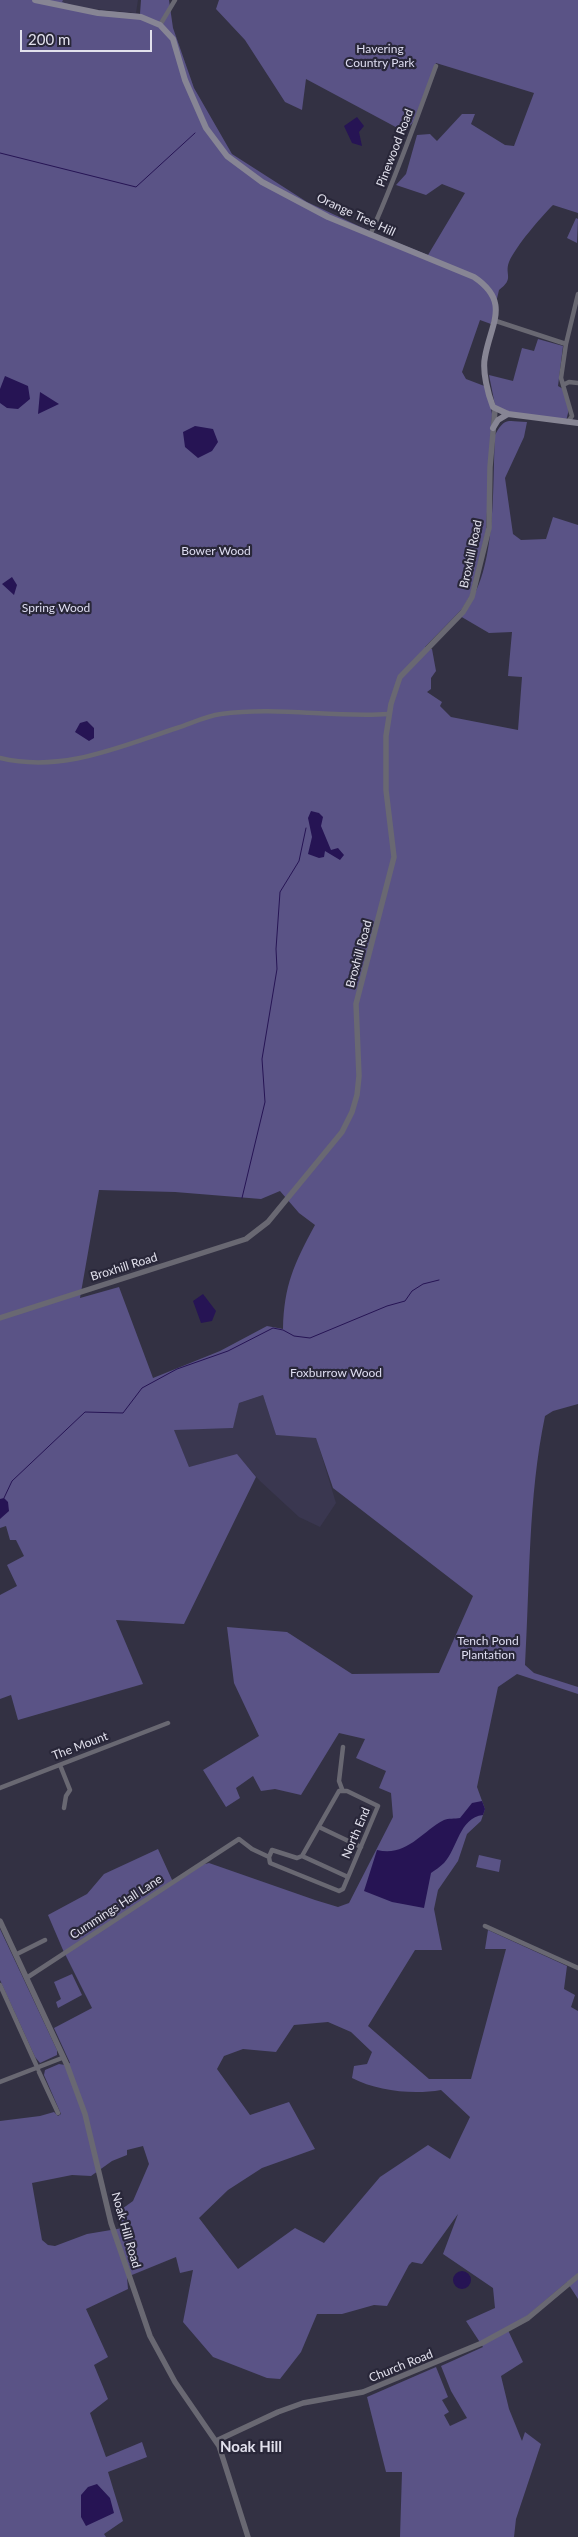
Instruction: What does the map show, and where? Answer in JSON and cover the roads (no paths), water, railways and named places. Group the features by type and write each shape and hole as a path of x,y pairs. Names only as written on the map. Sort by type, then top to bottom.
{"main road":[{"path":"35,0 98,13 141,17 160,25"},
{"name":"Orange Tree Hill","path":"160,25 173,39 185,80 206,128 227,156 262,182 328,217 474,277 486,285 493,297 497,310 496,321 484,358 492,404 495,410"},
{"path":"495,410 508,414 578,424"},
{"path":"494,428 498,420 508,414"}],"street":[{"path":"160,25 176,0"},
{"name":"Pinewood Road","path":"370,235 394,183 404,150 418,122 436,66"},
{"path":"568,423 572,416 561,378 566,344 578,294"},
{"path":"496,321 566,344"},
{"path":"564,384 569,382 578,383"},
{"name":"Broxhill Road","path":"0,1318 246,1238 268,1222 342,1132 352,1112 359,1076 356,1004 394,856 386,790 388,714 400,677 463,612 472,597 489,528 495,410"},
{"path":"0,758 17,762 65,762 114,750 219,714 263,710 356,715 388,714"},
{"name":"The Mount","path":"0,1788 168,1723"},
{"path":"302,1856 348,1877 343,1889 339,1891 270,1863 268,1857 272,1850 297,1858 302,1856 342,1789 339,1781 343,1747"},
{"path":"60,1765 70,1790 66,1796 64,1808"},
{"name":"North End","path":"342,1789 378,1806 348,1877"},
{"path":"320,1827 361,1848"},
{"name":"Cummings Hall Lane","path":"28,1977 217,1856 239,1839 252,1849 268,1857"},
{"name":"Noak Hill Road","path":"0,1921 28,1977 62,2058 67,2065 85,2114 111,2223 150,2336 175,2382 216,2441 248,2537"},
{"path":"485,1926 578,1968"},
{"path":"17,1954 45,1940"},
{"path":"0,1985 58,2113"},
{"path":"0,2082 38,2070 62,2058"},
{"name":"Church Road","path":"216,2441 282,2410 363,2392 482,2343 528,2318 578,2276"}],"waterway":[{"path":"0,153 136,187 195,133"},
{"path":"242,1198 265,1102 262,1059 277,969 276,949 280,892 299,861 306,828"},
{"path":"4,1498 12,1481 85,1412 123,1413 142,1388 177,1369 228,1351 273,1328 283,1330 294,1336 310,1338 387,1306 405,1301 412,1291 423,1284 439,1280"}],"district":[{"name":"Noak Hill","path":"251,2447"}],"park label":[{"name":"Havering Country Park","path":"380,56"},
{"name":"Bower Wood","path":"216,551"},
{"name":"Spring Wood","path":"56,608"},
{"name":"Foxburrow Wood","path":"336,1373"},
{"name":"Tench Pond Plantation","path":"488,1648"}]}
